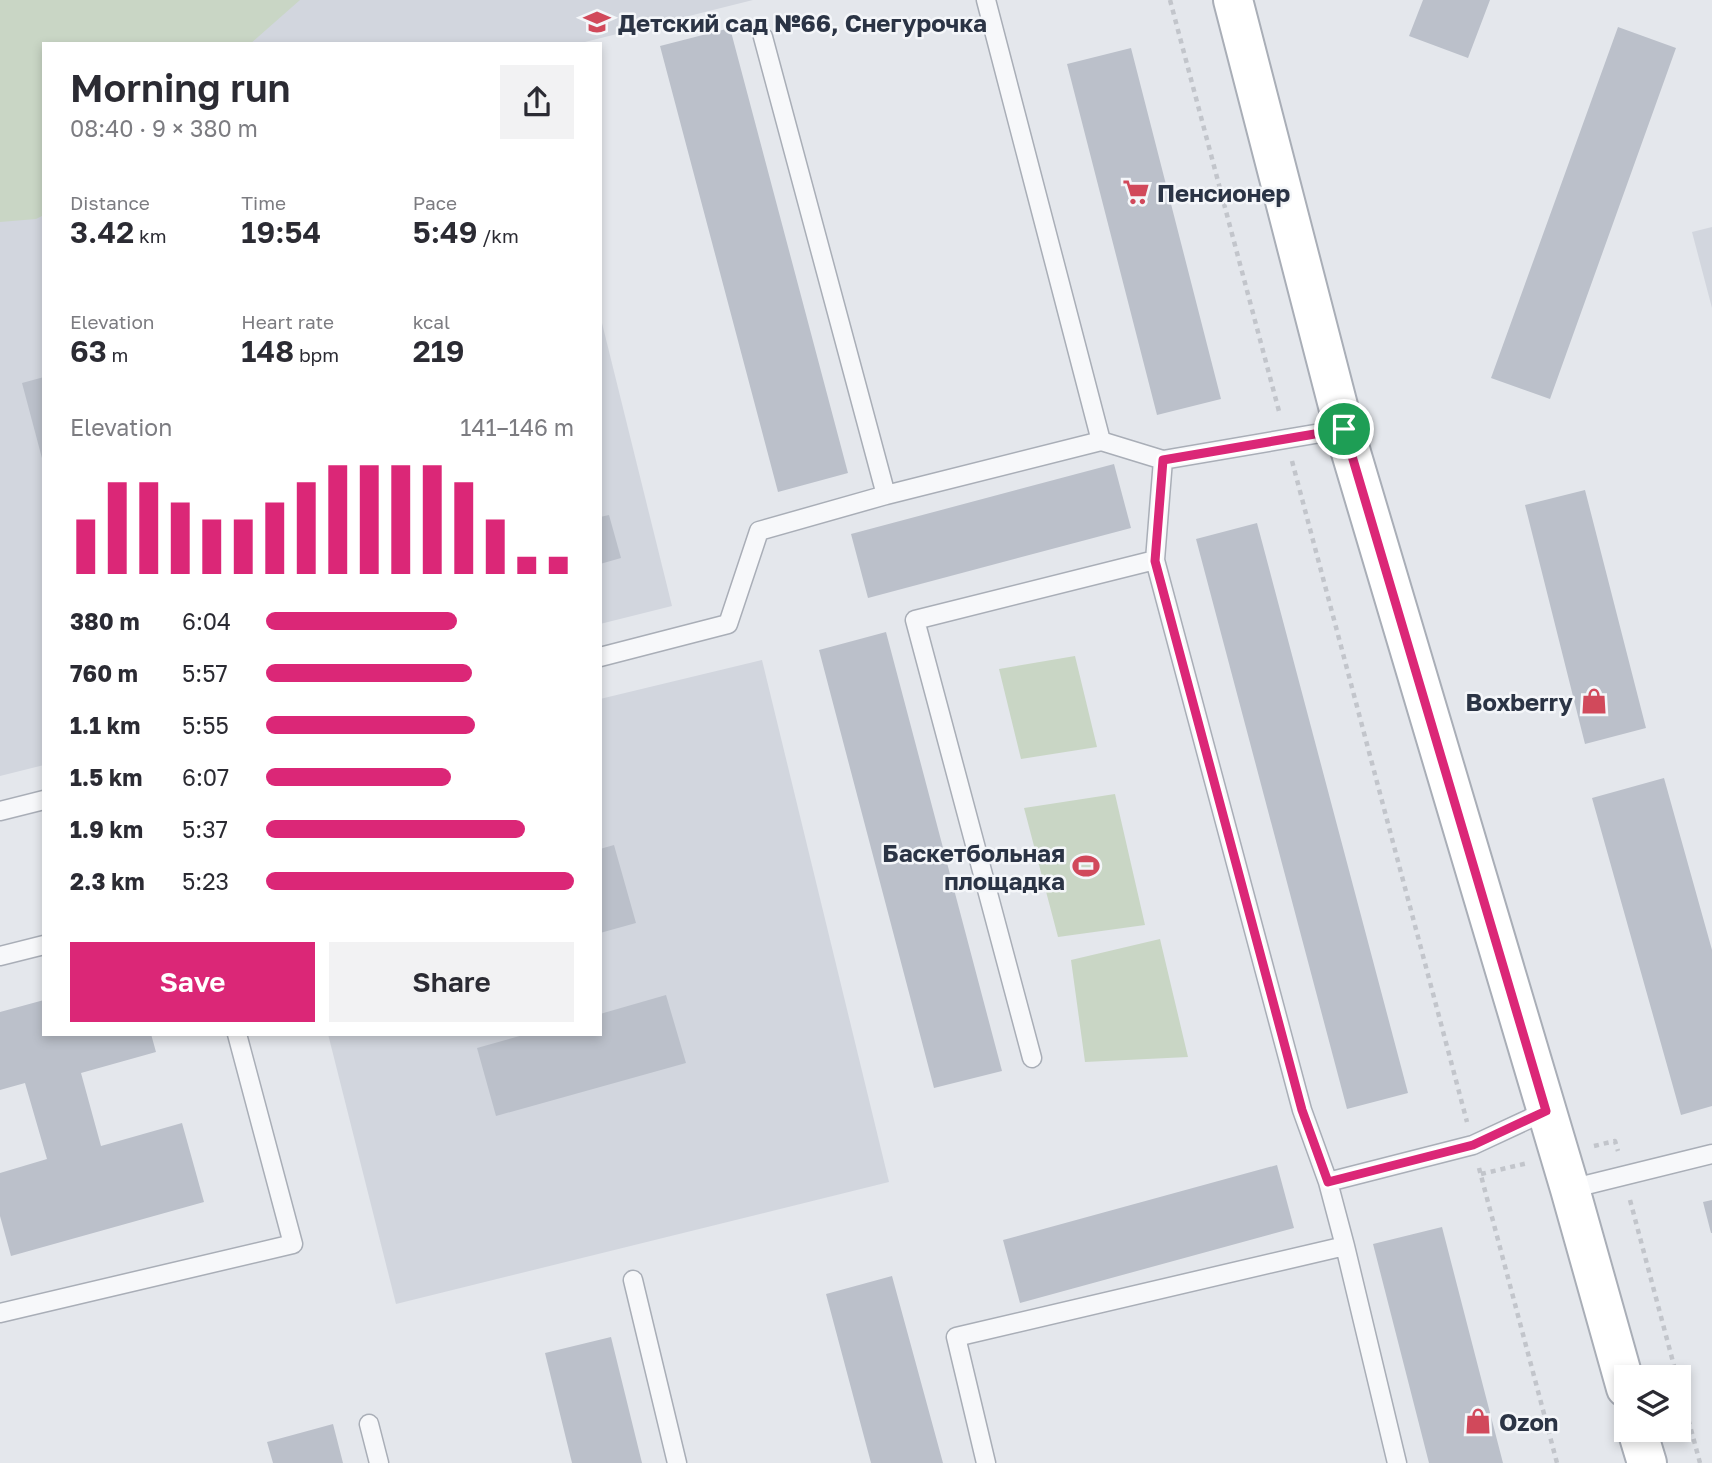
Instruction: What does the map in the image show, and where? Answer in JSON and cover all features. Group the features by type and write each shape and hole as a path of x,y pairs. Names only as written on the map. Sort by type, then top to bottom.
{"main road":[{"path":"1233,0 1344,429 1570,1189 1620,1365"},
{"path":"1641,1442 1647,1463"}],"lane":[{"path":"986,0 1101,441"},
{"path":"763,37 886,495"},
{"path":"602,656 728,624 760,531 886,495 1101,441 1163,460 1344,429"},
{"path":"1163,460 1155,561 1302,1110 1328,1182 1397,1463"},
{"path":"1032,1058 915,620 1155,561"},
{"path":"0,811 42,800"},
{"path":"0,956 42,946"},
{"path":"0,1313 293,1244 238,1036"},
{"path":"1328,1182 1473,1145 1546,1111"},
{"path":"1570,1189 1712,1154"},
{"path":"986,1463 956,1337 1345,1246"},
{"path":"633,1280 677,1463"},
{"path":"369,1424 379,1463"}],"path":[{"path":"1170,0 1557,1463"},
{"path":"1691,1429 1700,1463"}],"shaded area":[{"path":"0,0 753,0 585,42 42,42 42,766 0,776"},
{"path":"1712,227 1712,308 1692,232"},
{"path":"602,323 672,606 602,624"},
{"path":"762,660 889,1182 396,1304 329,1036 602,1036 602,699"}],"green space":[{"path":"0,0 300,0 252,42 42,42 42,216 36,219 0,222"},
{"path":"1075,656 1097,747 1021,759 999,669"},
{"name":"Баскетбольная площадка","path":"1115,794 1145,925 1058,937 1024,808"},
{"path":"1160,939 1188,1057 1085,1062 1071,960"}],"building":[{"path":"1423,0 1490,0 1468,58 1409,36"},
{"path":"1618,27 1676,48 1550,399 1491,378"},
{"path":"730,28 848,473 778,492 660,46"},
{"path":"1131,48 1221,399 1157,415 1067,64"},
{"path":"42,378 42,458 22,383"},
{"path":"1114,464 1131,528 868,598 851,534"},
{"path":"1585,490 1646,728 1585,744 1525,505"},
{"path":"609,515 621,558 602,563 602,517"},
{"path":"1257,523 1408,1093 1347,1109 1196,539"},
{"path":"886,632 1002,1071 934,1088 819,650"},
{"path":"1664,778 1712,950 1712,1106 1681,1115 1592,798"},
{"path":"614,845 636,923 602,932 602,848"},
{"path":"666,995 686,1063 496,1116 477,1048 520,1036 602,1036 602,1013"},
{"path":"42,1001 42,1036 152,1036 156,1052 81,1073 101,1146 182,1123 204,1202 11,1256 0,1216 0,1173 47,1159 25,1083 0,1090 0,1012"},
{"path":"1277,1165 1294,1228 1020,1303 1003,1240"},
{"path":"1712,1200 1712,1233 1711,1233 1703,1202"},
{"path":"1442,1227 1503,1463 1429,1463 1373,1244"},
{"path":"892,1276 943,1463 871,1463 826,1294"},
{"path":"611,1337 642,1463 572,1463 545,1353"},
{"path":"333,1424 343,1463 273,1463 267,1442"}],"place":[{"name":"Детский сад №66, Снегурочка","path":"597,22"},
{"name":"Пенсионер","path":"1136,192"},
{"name":"Boxberry","path":"1594,701"},
{"name":"Баскетбольная площадка","path":"1086,866"},
{"name":"Ozon","path":"1478,1421"}],"route":[{"path":"1344,429 1546,1111 1473,1145 1328,1182 1302,1110 1155,561 1163,460 1344,429"}]}
